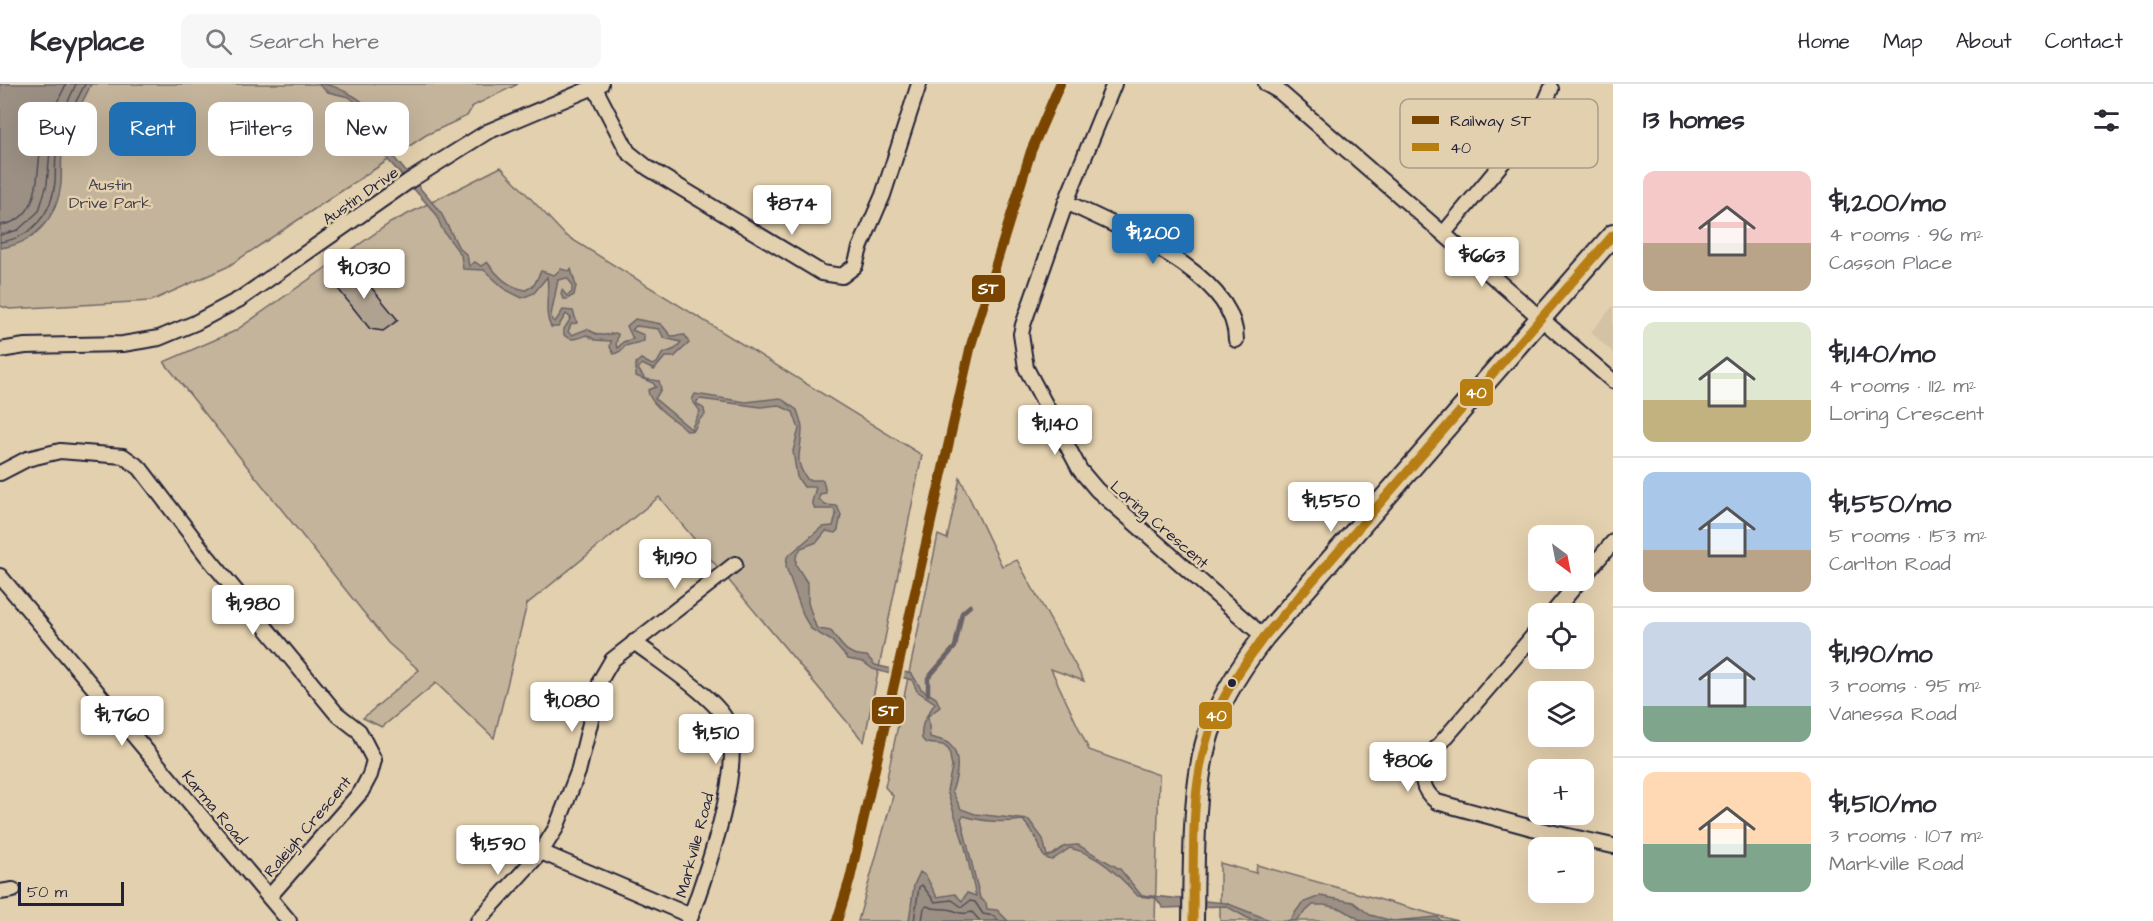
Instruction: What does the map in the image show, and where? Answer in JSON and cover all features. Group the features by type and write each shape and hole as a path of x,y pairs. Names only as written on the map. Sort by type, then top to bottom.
{"street":[{"path":"598,86 628,152 648,168 822,273 842,276 855,266 860,248 883,195 919,84"},
{"name":"Loring Crescent","path":"1114,84 1066,202 1023,325 1021,334 1026,368 1080,470 1096,490 1264,637"},
{"path":"1266,84 1283,88 1444,234 1613,381"},
{"name":"Austin Drive","path":"0,350 25,346 123,344 159,338 195,324 240,299 409,181 478,138 512,120 598,86"},
{"path":"1547,99 1551,89"},
{"path":"1444,234 1499,168"},
{"path":"1066,202 1165,254 1203,280 1220,297 1230,314 1236,328 1236,340"},
{"path":"1193,921 1202,763 1212,725 1240,668 1264,637 1613,235"},
{"name":"Raleigh Crescent","path":"0,473 27,459 60,451 123,456 140,468 207,556 336,713 359,731 374,760 361,792 269,897"},
{"path":"1594,564 1613,542"},
{"path":"478,921 541,852 556,828 578,772 602,679 612,660 735,564"},
{"name":"Karma Road","path":"0,576 289,921"},
{"path":"1561,603 1571,591"},
{"name":"Markville Road","path":"634,642 704,697 724,717 731,733 732,768 711,855 690,919"},
{"path":"1528,642 1428,758 1423,771 1422,786 1437,802 1532,828 1613,846"},
{"path":"541,852 690,919"}],"shaded area":[{"path":"1613,306 1613,353 1591,332"}],"green space":[{"name":"Austin Drive Park","path":"0,84 518,84 473,106 467,116 426,135 409,146 409,102 325,102 325,156 394,156 227,267 151,301 10,309 0,306"},
{"path":"501,167 565,235 922,455 864,742 659,497 527,604 494,738 436,683 382,727 363,718 419,670 388,643 164,362 235,331 390,223"},
{"path":"960,478 1002,566 1017,560 1084,681 1051,669 1089,750 1159,775 1155,921 858,921 893,796 885,787 938,535 947,539"},
{"path":"1220,863 1256,873 1257,865 1457,921 1220,921"}],"water":[{"path":"0,84 91,84 82,102 18,102 18,156 62,156 61,184 55,208 42,227 23,241 0,248"},
{"path":"318,84 339,89 362,102 355,102 349,97 328,92"},
{"path":"385,156 393,156 441,213 459,248 467,255 469,266 475,262 481,266 487,262 508,284 526,290 534,285 541,271 554,275 561,269 569,271 571,269 576,286 574,295 563,299 562,290 567,296 572,292 572,284 567,278 558,280 551,315 555,322 563,310 573,311 577,323 571,324 568,332 572,335 587,329 600,335 615,333 618,334 616,345 618,348 623,342 633,339 627,326 635,319 661,324 671,336 685,335 689,343 674,357 665,357 654,370 642,364 638,369 645,379 659,381 661,389 655,399 691,429 700,411 692,400 695,394 746,402 780,398 797,410 802,427 800,467 808,480 823,480 826,493 820,494 819,499 825,505 837,506 841,515 838,530 835,533 826,531 817,542 801,548 796,557 796,565 808,584 808,603 816,627 831,631 846,649 854,654 867,656 875,665 912,674 921,689 936,698 940,707 928,716 930,737 947,743 956,754 957,773 952,791 961,809 975,814 1029,820 1043,839 1047,856 1065,846 1078,845 1120,869 1141,895 1226,903 1272,921 1251,920 1226,906 1163,908 1156,898 1138,896 1108,867 1081,851 1070,848 1052,860 1045,857 1035,836 1023,820 993,821 964,816 961,818 980,898 986,903 987,909 997,910 1008,921 909,921 914,885 920,872 926,876 937,897 955,894 962,901 967,893 976,896 965,847 947,791 952,767 949,750 943,745 926,743 922,739 923,724 935,703 917,691 912,680 873,669 863,662 848,659 832,641 811,629 804,617 786,567 787,557 822,527 833,526 836,515 834,509 815,509 812,502 816,487 804,487 797,477 793,451 799,429 793,412 778,405 761,407 700,399 697,404 704,409 705,415 699,420 694,430 688,431 653,401 648,390 656,387 653,383 636,376 636,363 641,359 652,365 657,363 662,354 675,349 681,342 664,338 659,329 636,326 632,330 644,335 644,341 625,346 614,354 610,347 611,341 595,340 587,335 572,339 567,337 564,335 564,329 571,318 566,314 558,327 551,327 547,315 547,277 534,293 522,298 506,290 484,270 463,269 461,255 442,229 436,214"},
{"path":"1320,896 1353,902 1370,915 1393,921 1362,921 1342,909 1313,905 1295,921 1286,921 1290,920 1302,903"},
{"path":"1438,917 1441,921 1393,921"}],"building":[{"path":"352,264 398,320 383,331 370,329 331,280"}],"waterway":[{"path":"928,694 928,678 955,647 962,613 970,606"}],"rail line":[{"name":"ST","path":"837,921 850,879 971,345 1031,151 1060,84"}],"transit line":[{"name":"40","path":"1193,921 1194,821 1199,772 1212,724 1235,679 1264,637 1613,235"}]}
